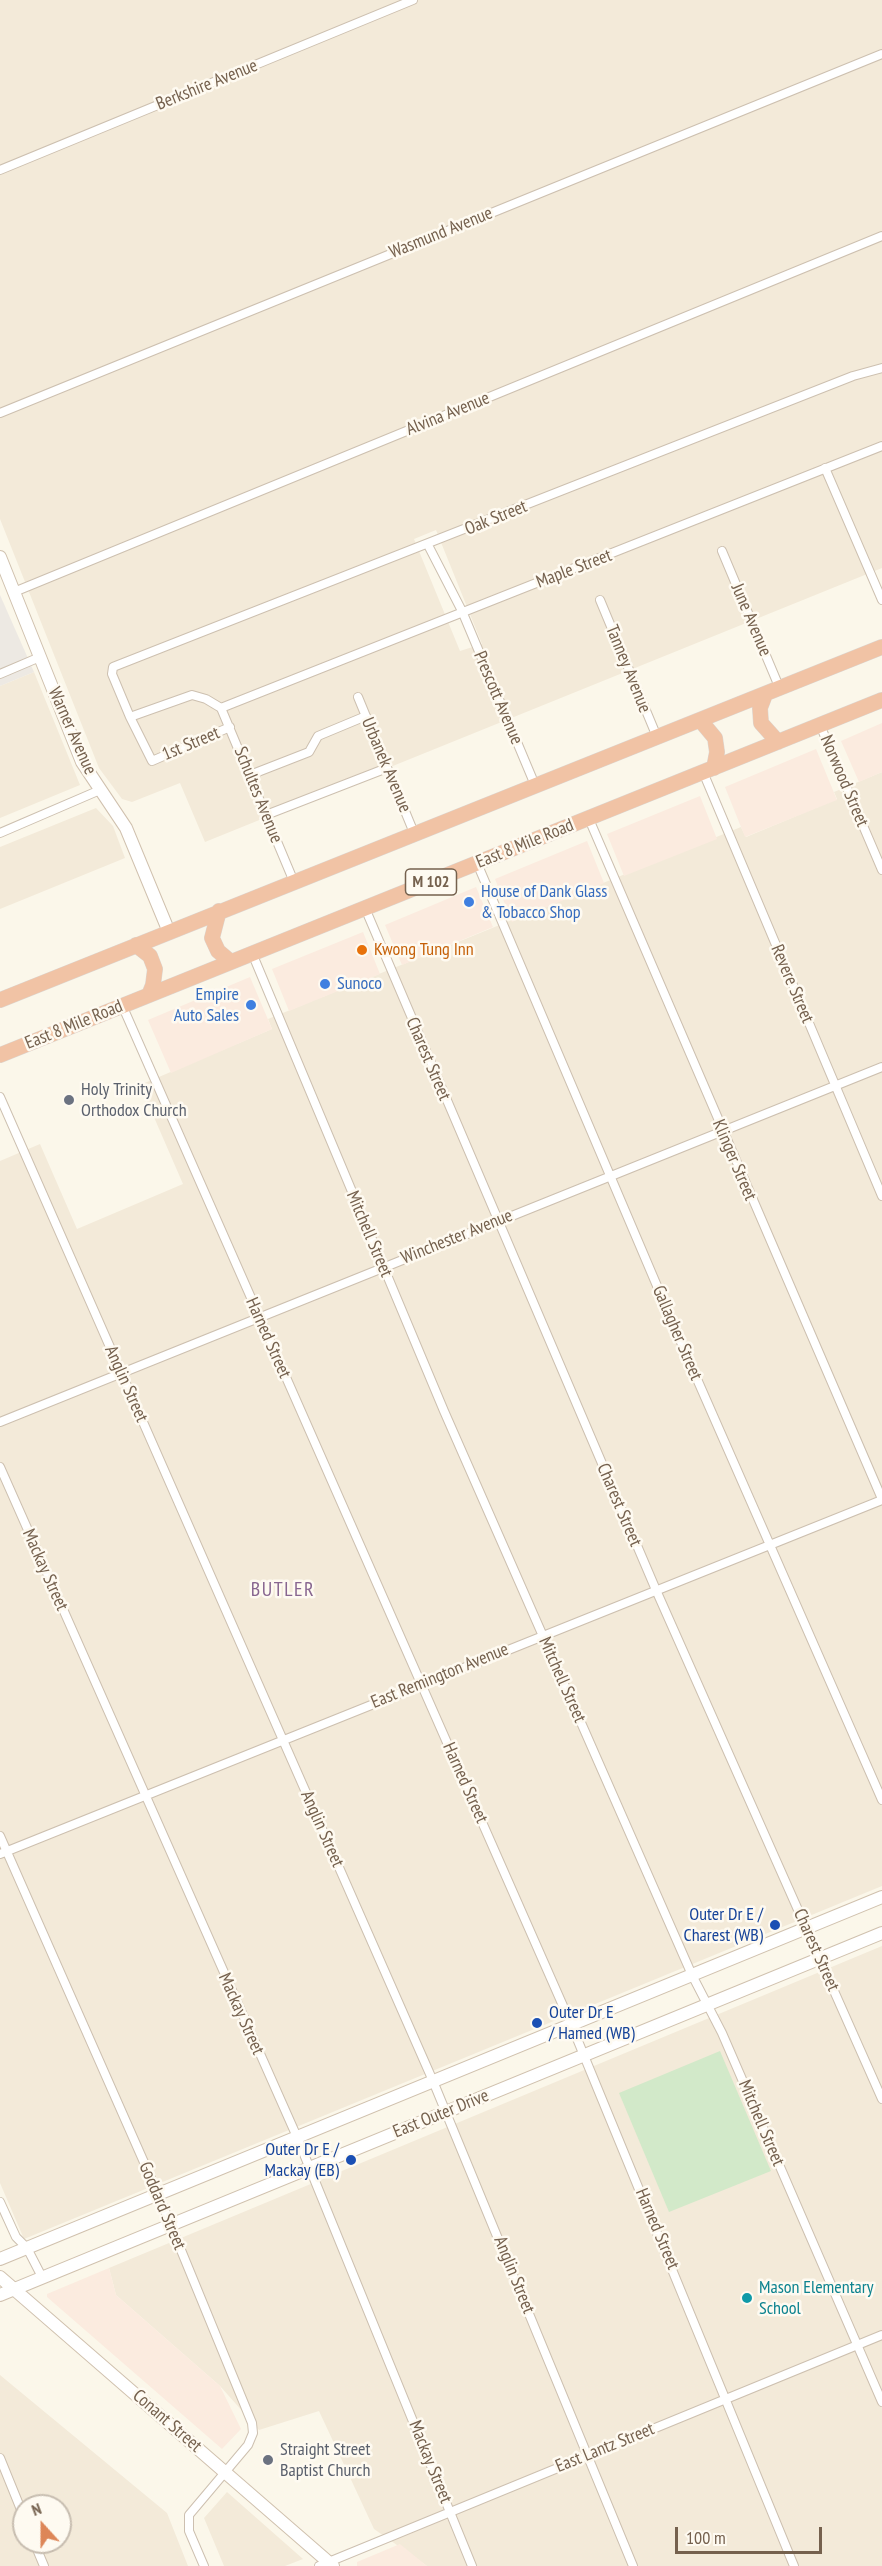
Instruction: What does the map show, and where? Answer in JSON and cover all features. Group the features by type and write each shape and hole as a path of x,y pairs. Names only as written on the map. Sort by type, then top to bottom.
{"highway":[{"path":"0,1000 882,647"},
{"path":"765,694 760,708 761,723 778,742"},
{"name":"East 8 Mile Road","path":"0,1055 882,700"},
{"path":"700,720 715,738 717,752 709,770"},
{"path":"219,911 212,939 218,951 231,962"},
{"path":"136,945 150,956 155,969 153,985 148,995"}],"main road":[{"name":"Warner Avenue","path":"0,557 82,762 126,828 169,932"},
{"name":"East Outer Drive","path":"0,2259 882,1897"},
{"name":"East Outer Drive","path":"0,2295 882,1933"},
{"name":"Conant Street","path":"0,2277 327,2565"}],"street":[{"name":"Berkshire Avenue","path":"0,170 413,0"},
{"name":"Wasmund Avenue","path":"0,413 882,54"},
{"name":"Alvina Avenue","path":"14,592 882,236"},
{"name":"Oak Street","path":"130,717 112,674 113,667 880,368"},
{"name":"Maple Street","path":"221,708 882,446"},
{"path":"825,468 882,600"},
{"name":"Prescott Avenue","path":"428,545 462,611 535,785"},
{"name":"June Avenue","path":"722,551 780,688"},
{"name":"Tanney Avenue","path":"600,600 657,737"},
{"path":"0,674 40,657"},
{"path":"130,717 192,695 200,696 221,708"},
{"name":"Urbanek Avenue","path":"358,697 414,833"},
{"name":"Schultes Avenue","path":"221,708 294,882"},
{"path":"250,775 309,752 318,736 366,716"},
{"name":"1st Street","path":"130,717 152,761 230,727"},
{"name":"Norwood Street","path":"820,725 882,870"},
{"path":"266,815 387,768"},
{"name":"Revere Street","path":"709,770 882,1196"},
{"path":"0,833 100,790"},
{"name":"Klinger Street","path":"589,819 882,1500"},
{"name":"Gallagher Street","path":"477,863 609,1176 882,1800"},
{"name":"Charest Street","path":"364,908 496,1221 656,1590 882,2099"},
{"name":"Mitchell Street","path":"252,953 383,1267 542,1635 692,1975 708,2004 882,2402"},
{"name":"Harned Street","path":"122,1005 571,2024 794,2566"},
{"name":"Winchester Avenue","path":"0,1422 882,1067"},
{"name":"Anglin Street","path":"0,1097 433,2081 633,2566"},
{"name":"Mackay Street","path":"0,1467 310,2168 472,2566"},
{"name":"East Remington Avenue","path":"3,1853 421,1683 882,1500"},
{"name":"Goddard Street","path":"0,1836 3,1853 158,2194 253,2428 249,2445 189,2515 189,2531 204,2566"},
{"path":"0,2202 16,2237 27,2248 42,2277"},
{"name":"East Lantz Street","path":"327,2565 882,2335"},
{"path":"0,2458 15,2494"}],"shaded area":[{"path":"0,0 882,0 882,568 205,842 180,783 132,802 122,799 99,768 0,519","holes":["436,530 482,644 460,651 414,539"]},
{"path":"0,595 34,672 0,686"},
{"path":"34,672 80,785 0,818 0,686"},
{"path":"882,723 882,772 859,782 841,741"},
{"path":"816,749 837,800 745,837 725,787"},
{"path":"882,772 882,1886 24,2239 0,2183 0,1161 40,1144 77,1229 183,1184 140,1085 272,1029 268,1019 741,827 746,837 837,799 834,792"},
{"path":"700,796 717,839 624,876 607,834"},
{"path":"96,808 113,826 125,858 0,909 0,847"},
{"path":"587,841 604,883 512,922 495,879"},
{"path":"476,887 493,927 402,965 385,925"},
{"path":"363,932 380,974 289,1011 272,969"},
{"path":"250,977 272,1029 171,1073 148,1020"},
{"path":"882,1946 882,2566 427,2566 374,2529 319,2411 259,2430 220,2386 116,2295 109,2268"},
{"path":"109,2268 116,2295 220,2386 241,2429 222,2449 47,2297 47,2294"},
{"path":"0,2375 167,2513 188,2566 0,2566"},
{"path":"227,2492 303,2559 285,2566 224,2566 204,2518"},
{"path":"400,2544 427,2566 357,2566 357,2562"}],"green space":[{"path":"720,2051 771,2171 669,2212 619,2093"}],"place":[{"name":"House of Dank Glass & Tobacco Shop","path":"469,902"},
{"name":"Kwong Tung Inn","path":"362,950"},
{"name":"Sunoco","path":"325,984"},
{"name":"Empire Auto Sales","path":"251,1005"},
{"name":"Holy Trinity Orthodox Church","path":"69,1100"},
{"name":"Outer Dr E / Charest (WB)","path":"775,1925"},
{"name":"Outer Dr E / Hamed (WB)","path":"537,2023"},
{"name":"Outer Dr E / Mackay (EB)","path":"351,2160"},
{"name":"Mason Elementary School","path":"747,2298"},
{"name":"Straight Street Baptist Church","path":"268,2460"}],"district":[{"name":"BUTLER","path":"283,1590"}]}
